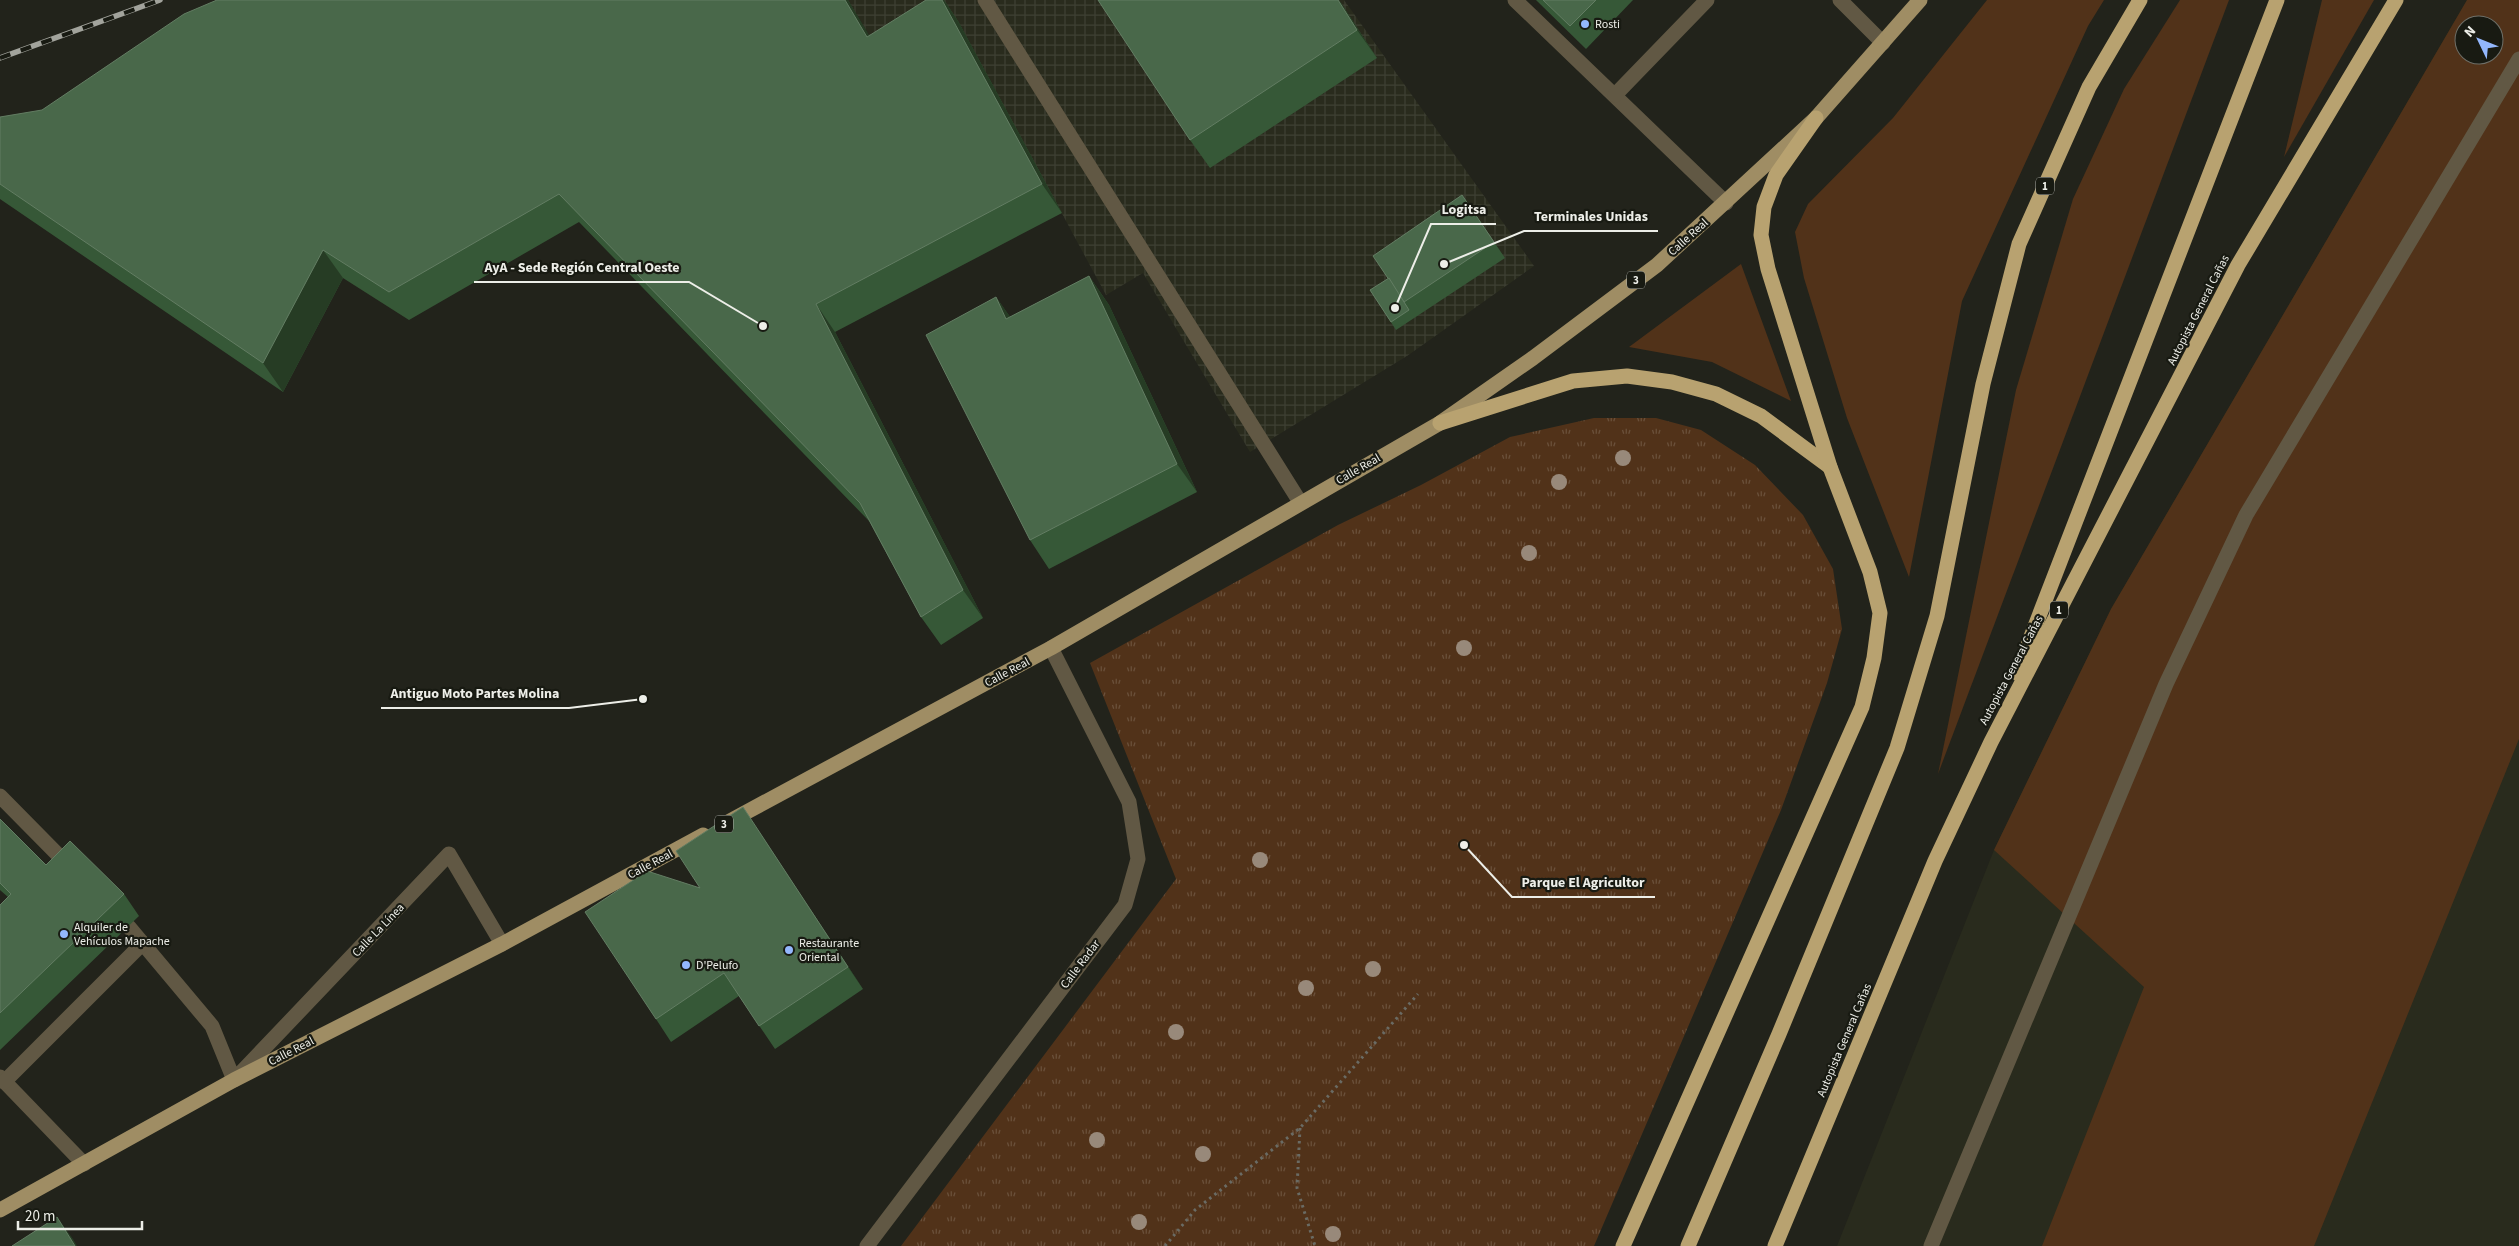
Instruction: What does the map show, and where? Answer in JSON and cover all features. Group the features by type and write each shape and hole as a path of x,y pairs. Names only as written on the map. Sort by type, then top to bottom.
{"highway":[{"name":"1","path":"1688,1246 1779,1034 1897,748 1937,616 1983,384 2020,244 2089,86 2140,0"},
{"path":"1991,742 2277,0"},
{"name":"Autopista General Cañas","path":"1775,1246 1935,861 1991,742 2238,265 2396,0"},
{"path":"1623,1246 1862,707 1874,658 1880,613 1870,572 1830,467 1768,270 1761,235 1764,207 1776,175 1816,118"},
{"path":"1440,423 1573,381 1636,377 1672,382 1716,394 1761,416 1830,467"}],"main road":[{"name":"Calle Real","path":"0,1210 234,1080 502,944 1051,648 1300,502 1440,423 1533,358 1657,265 1816,118 1920,0"}],"street":[{"path":"986,0 1300,502"},
{"path":"1515,0 1726,202"},
{"path":"1615,95 1707,0"},
{"path":"1840,0 1883,44"},
{"path":"1931,1246 2166,684 2210,587 2246,515 2519,59"},
{"name":"Calle Radar","path":"867,1246 1125,905 1138,859 1129,802 1051,648"},
{"path":"0,796 76,872"},
{"name":"Calle La Línea","path":"234,1080 450,854 502,944"},
{"path":"128,927 212,1026 234,1080"},
{"path":"84,1164 2,1080 143,943"}],"path":[{"path":"1165,1246 1195,1210 1300,1128 1418,994"},
{"path":"1300,1128 1297,1188 1315,1246"}],"shaded area":[{"path":"848,0 1344,0 1534,266 1407,356 1250,452 1143,273 1106,295 958,21 887,65"},
{"path":"2467,0 2519,0 2519,1246 1837,1246 1994,850 2111,609 2454,22 2454,65 2504,65 2504,15 2458,15"}],"green space":[{"path":"1987,0 2104,0 2088,26 1962,301 1909,577 1847,418 1804,278 1795,232 1808,204 1893,118"},
{"path":"2180,0 2229,0 1938,774 2016,390 2073,199 2124,89"},
{"path":"2322,0 2374,0 2284,157"},
{"path":"2467,0 2519,0 2519,739 2314,1246 2042,1246 2144,987 1994,850 2111,609 2454,22 2454,65 2504,65 2504,15 2458,15"},
{"path":"1741,264 1791,401 1712,362 1629,347"},
{"path":"1594,418 1656,418 1701,430 1755,465 1803,515 1833,569 1842,629 1827,683 1781,810 1594,1246 901,1246 1176,879 1090,663 1338,525 1421,485 1510,437"}],"building":[{"path":"217,0 845,0 867,37 926,0 942,0 1042,184 816,304 963,590 921,617 860,503 559,194 389,292 323,250 263,363 0,184 0,117 42,110 184,14"},
{"path":"1098,0 1338,0 1357,30 1190,140"},
{"path":"1543,0 1596,0 1570,26"},
{"path":"1462,195 1494,242 1404,302 1373,256"},
{"path":"1089,276 1177,464 1030,540 926,335 996,297 1006,319"},
{"path":"1389,278 1409,310 1391,322 1370,290"},
{"path":"743,807 848,967 759,1026 724,973 656,1019 585,912 647,871 700,888 676,851"},
{"name":"Alquiler de Vehículos Mapache","path":"0,819 46,865 70,841 124,894 0,1013 0,905 11,894 0,883"},
{"path":"57,1217 75,1246 12,1246"}],"railway":[{"path":"0,58 160,0"}],"place":[{"name":"Rosti","path":"1585,24"},
{"name":"Terminales Unidas","path":"1444,264"},
{"name":"Logitsa","path":"1395,308"},
{"name":"AyA - Sede Región Central Oeste","path":"763,326"},
{"name":"Antiguo Moto Partes Molina","path":"643,699"},
{"name":"Parque El Agricultor","path":"1464,845"},
{"name":"Alquiler de Vehículos Mapache","path":"64,934"},
{"name":"Restaurante Oriental","path":"789,950"},
{"name":"D'Pelufo","path":"686,965"}]}
